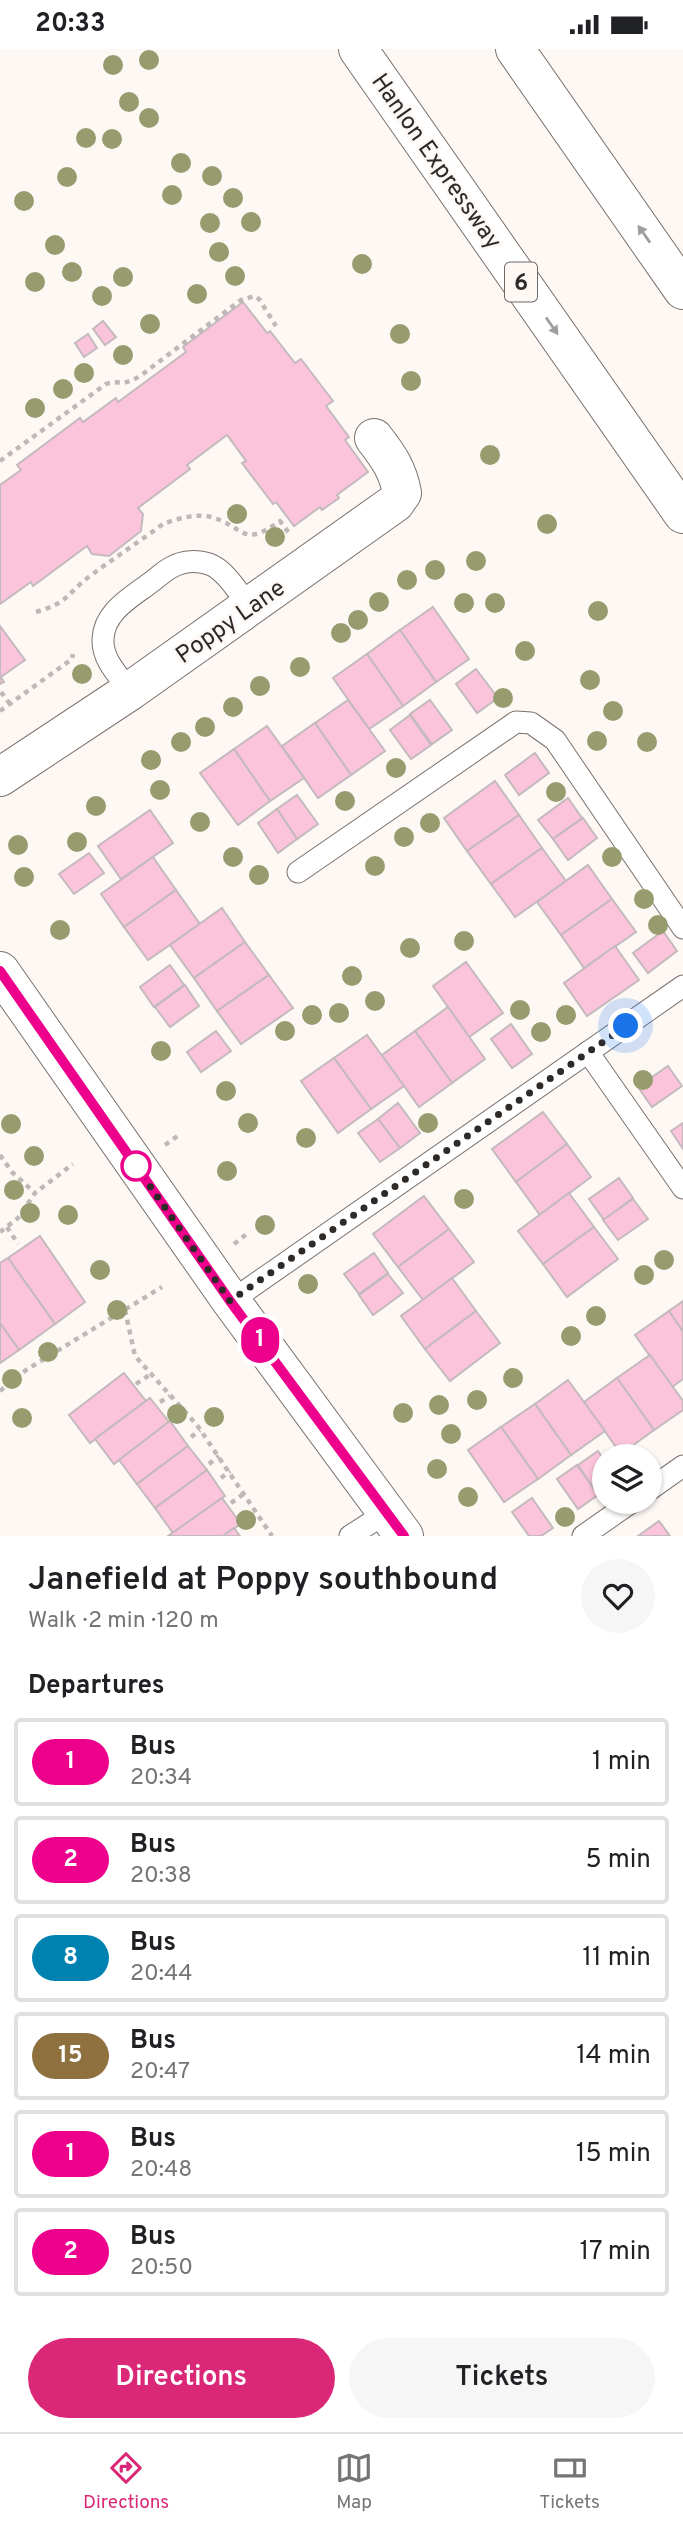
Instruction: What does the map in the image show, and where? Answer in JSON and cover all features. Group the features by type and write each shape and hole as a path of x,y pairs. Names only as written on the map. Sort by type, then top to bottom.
{"main road":[{"name":"Hanlon Expressway","path":"358,49 683,515"},
{"path":"515,49 683,290"},
{"name":"Poppy Lane","path":"0,777 130,691 395,503 402,493 400,481 395,467 374,438"},
{"path":"0,971 230,1301 395,1525"}],"lane":[{"path":"130,691 106,658 103,642 105,625 122,603 172,567 186,562 213,565 250,607"},
{"path":"298,872 516,722 531,723 555,740 683,928"},
{"path":"230,1301 683,986"},
{"path":"588,1052 683,1188"},
{"path":"662,1481 683,1466"},
{"path":"583,1536 614,1514"},
{"path":"350,1536 395,1525"}],"path":[{"path":"0,461 106,384 124,384 139,376 241,300 255,296 276,326"},
{"path":"1,692 10,703"},
{"path":"165,1145 179,1135"},
{"path":"0,1155 12,1172 35,1193"},
{"path":"0,1232 18,1218 35,1193 73,1164"},
{"path":"7,1227 18,1244"},
{"path":"234,1244 248,1233"},
{"path":"0,1391 26,1370 162,1287"},
{"path":"125,1310 135,1356 200,1430 272,1536"},
{"path":"136,1384 151,1374"},
{"path":"160,1402 170,1395"},
{"path":"191,1437 200,1430"},
{"path":"209,1464 219,1455"},
{"path":"221,1478 230,1471"},
{"path":"231,1503 245,1493"}],"building":[{"path":"243,302 295,363 301,359 333,401 326,406 349,437 345,440 368,472 337,495 339,498 322,510 320,507 294,526 276,502 273,504 242,463 246,461 227,435 187,465 190,469 138,508 143,514 141,531 109,556 92,554 87,546 33,586 31,582 0,604 0,485 21,470 17,465 80,418 83,422 116,398 118,402 186,352 183,347"},
{"path":"103,321 116,337 105,345 93,329"},
{"path":"88,334 97,348 84,357 75,343"},
{"path":"433,607 469,659 436,682 400,630"},
{"path":"0,626 25,660 1,677 4,682 0,684"},
{"path":"400,630 436,682 403,706 367,654"},
{"path":"367,654 403,706 369,729 333,678"},
{"path":"476,669 498,698 477,713 456,684"},
{"path":"348,700 385,751 351,775 315,723"},
{"path":"430,700 452,730 432,744 410,714"},
{"path":"410,715 431,745 411,759 390,730"},
{"path":"315,723 351,775 318,798 282,746"},
{"path":"267,726 304,778 270,801 234,749"},
{"path":"234,749 270,801 238,825 200,773"},
{"path":"535,753 549,773 519,795 505,775"},
{"path":"495,781 519,815 467,851 444,818"},
{"path":"297,795 318,824 297,839 277,809"},
{"path":"568,798 582,818 553,839 538,820"},
{"path":"277,809 297,839 278,853 258,823"},
{"path":"150,810 173,843 121,879 98,846"},
{"path":"519,815 542,848 491,884 467,851"},
{"path":"583,818 597,838 568,860 553,839"},
{"path":"542,848 566,881 515,917 491,884"},
{"path":"89,853 104,873 74,894 59,874"},
{"path":"153,857 176,890 124,927 101,894"},
{"path":"588,865 612,899 561,935 537,902"},
{"path":"176,890 200,924 148,960 124,927"},
{"path":"612,899 636,932 584,968 561,935"},
{"path":"222,908 245,942 194,978 170,945"},
{"path":"663,931 677,951 648,973 633,953"},
{"path":"245,942 269,975 217,1011 194,978"},
{"path":"615,946 639,980 587,1016 564,983"},
{"path":"466,962 503,1013 469,1037 433,986"},
{"path":"170,965 184,985 154,1007 140,987"},
{"path":"269,975 293,1008 241,1044 217,1011"},
{"path":"185,985 199,1006 170,1027 155,1007"},
{"path":"448,1007 485,1059 452,1083 415,1031"},
{"path":"511,1024 532,1054 512,1068 491,1039"},
{"path":"216,1031 231,1051 201,1072 187,1052"},
{"path":"415,1031 452,1083 419,1107 382,1055"},
{"path":"367,1035 404,1086 371,1109 334,1058"},
{"path":"334,1058 371,1109 338,1133 301,1081"},
{"path":"668,1066 682,1086 652,1107 638,1087"},
{"path":"398,1103 420,1133 400,1148 378,1119"},
{"path":"543,1112 567,1144 516,1182 492,1149"},
{"path":"378,1119 400,1148 380,1162 358,1133"},
{"path":"683,1123 683,1149 671,1131"},
{"path":"567,1144 591,1177 540,1215 516,1182"},
{"path":"619,1178 633,1198 604,1220 589,1199"},
{"path":"569,1193 594,1227 543,1264 518,1231"},
{"path":"424,1196 449,1229 398,1267 373,1234"},
{"path":"633,1199 648,1219 618,1240 603,1220"},
{"path":"594,1227 618,1259 567,1297 543,1264"},
{"path":"449,1229 474,1262 423,1300 398,1267"},
{"path":"40,1236 85,1302 55,1324 8,1258"},
{"path":"374,1253 388,1273 359,1294 344,1274"},
{"path":"8,1258 55,1324 19,1350 0,1323 0,1263"},
{"path":"388,1274 403,1293 373,1315 359,1295"},
{"path":"452,1278 476,1311 425,1349 401,1316"},
{"path":"683,1301 683,1332 669,1311"},
{"path":"476,1311 500,1343 450,1381 425,1349"},
{"path":"669,1311 683,1332 683,1379 672,1387 635,1335"},
{"path":"0,1323 19,1350 0,1363"},
{"path":"650,1355 683,1401 683,1410 654,1430 617,1378"},
{"path":"124,1373 146,1401 90,1443 69,1415"},
{"path":"617,1378 654,1430 635,1444 614,1444 584,1402"},
{"path":"568,1380 605,1431 571,1455 535,1404"},
{"path":"150,1398 169,1422 114,1464 95,1439"},
{"path":"535,1404 571,1455 538,1479 501,1427"},
{"path":"170,1421 188,1446 137,1484 119,1460"},
{"path":"501,1427 538,1479 504,1502 468,1450"},
{"path":"188,1446 207,1470 155,1508 137,1484"},
{"path":"592,1455 592,1486 578,1465"},
{"path":"577,1465 592,1486 592,1499 578,1509 557,1479"},
{"path":"207,1470 225,1496 173,1533 155,1508"},
{"path":"222,1498 241,1524 223,1536 168,1536"},
{"path":"532,1498 553,1528 541,1536 529,1536 512,1512"},
{"path":"659,1521 670,1536 638,1536"},
{"path":"234,1528 240,1536 223,1536"}],"bus line":[{"name":"1","path":"0,971 230,1301 404,1536"}],"route":[{"path":"136,1166 230,1301 626,1026"}]}
